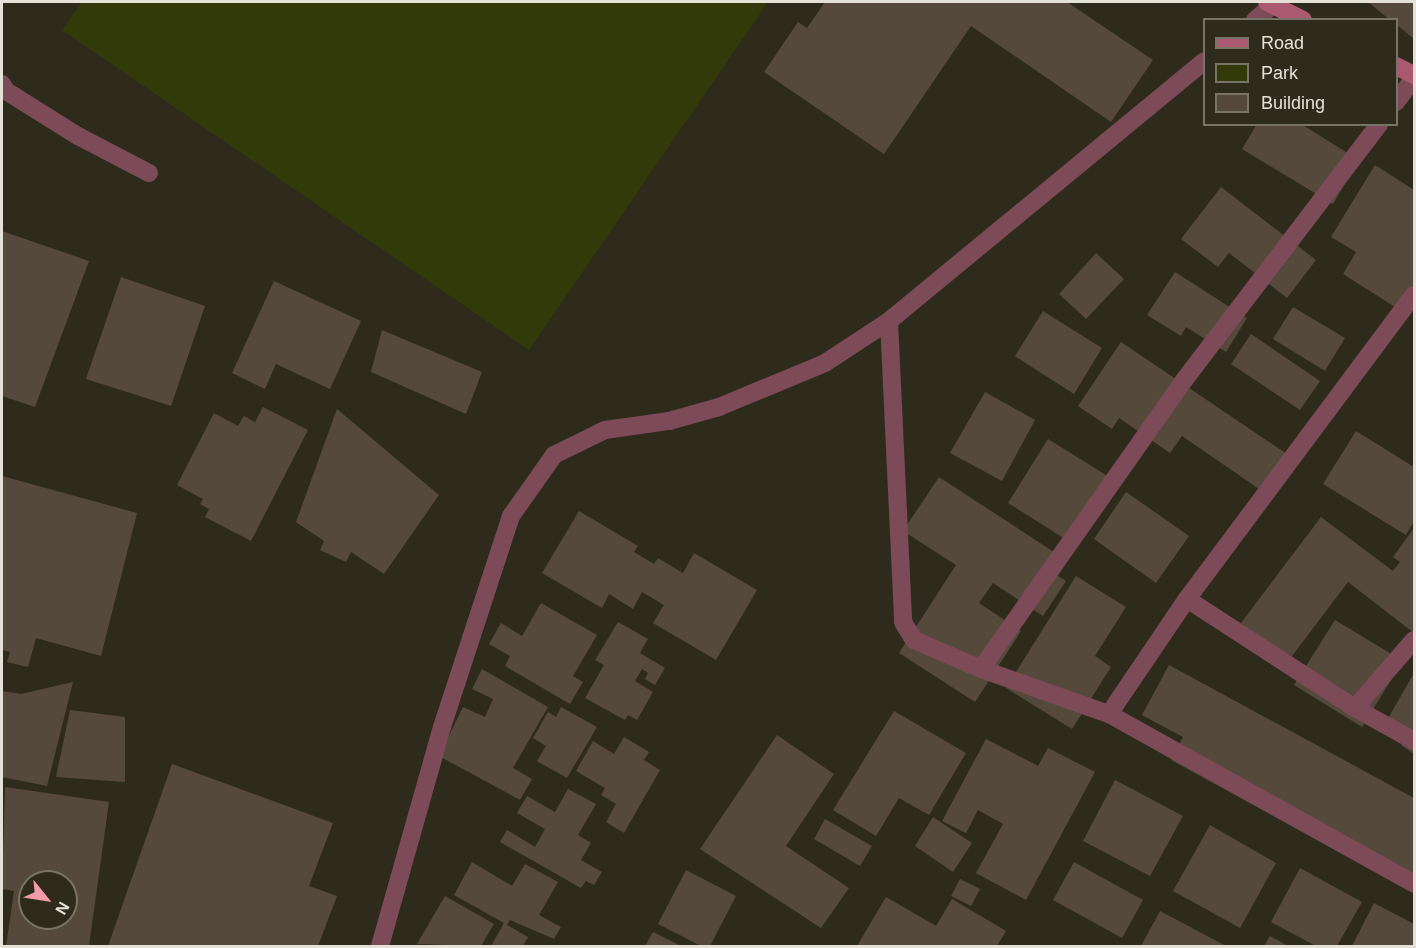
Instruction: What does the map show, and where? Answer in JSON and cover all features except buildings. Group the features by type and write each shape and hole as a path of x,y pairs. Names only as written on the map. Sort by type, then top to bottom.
{"street":[{"path":"1257,18 1270,3 1299,18"},
{"path":"380,946 442,727 511,516 535,477 554,455 605,430 669,421 759,393 825,363 889,321 1203,62"},
{"path":"1398,67 1414,77 1398,99"},
{"path":"2,84 78,136 149,173"},
{"path":"981,669 1185,379 1377,126"},
{"path":"1109,714 1187,599 1414,295"},
{"path":"889,321 903,622 907,632 925,647 1109,714 1414,884"},
{"path":"1187,599 1355,708 1414,741"},
{"path":"1355,708 1414,640"}],"green space":[{"path":"82,2 768,2 529,350 62,30"}]}
